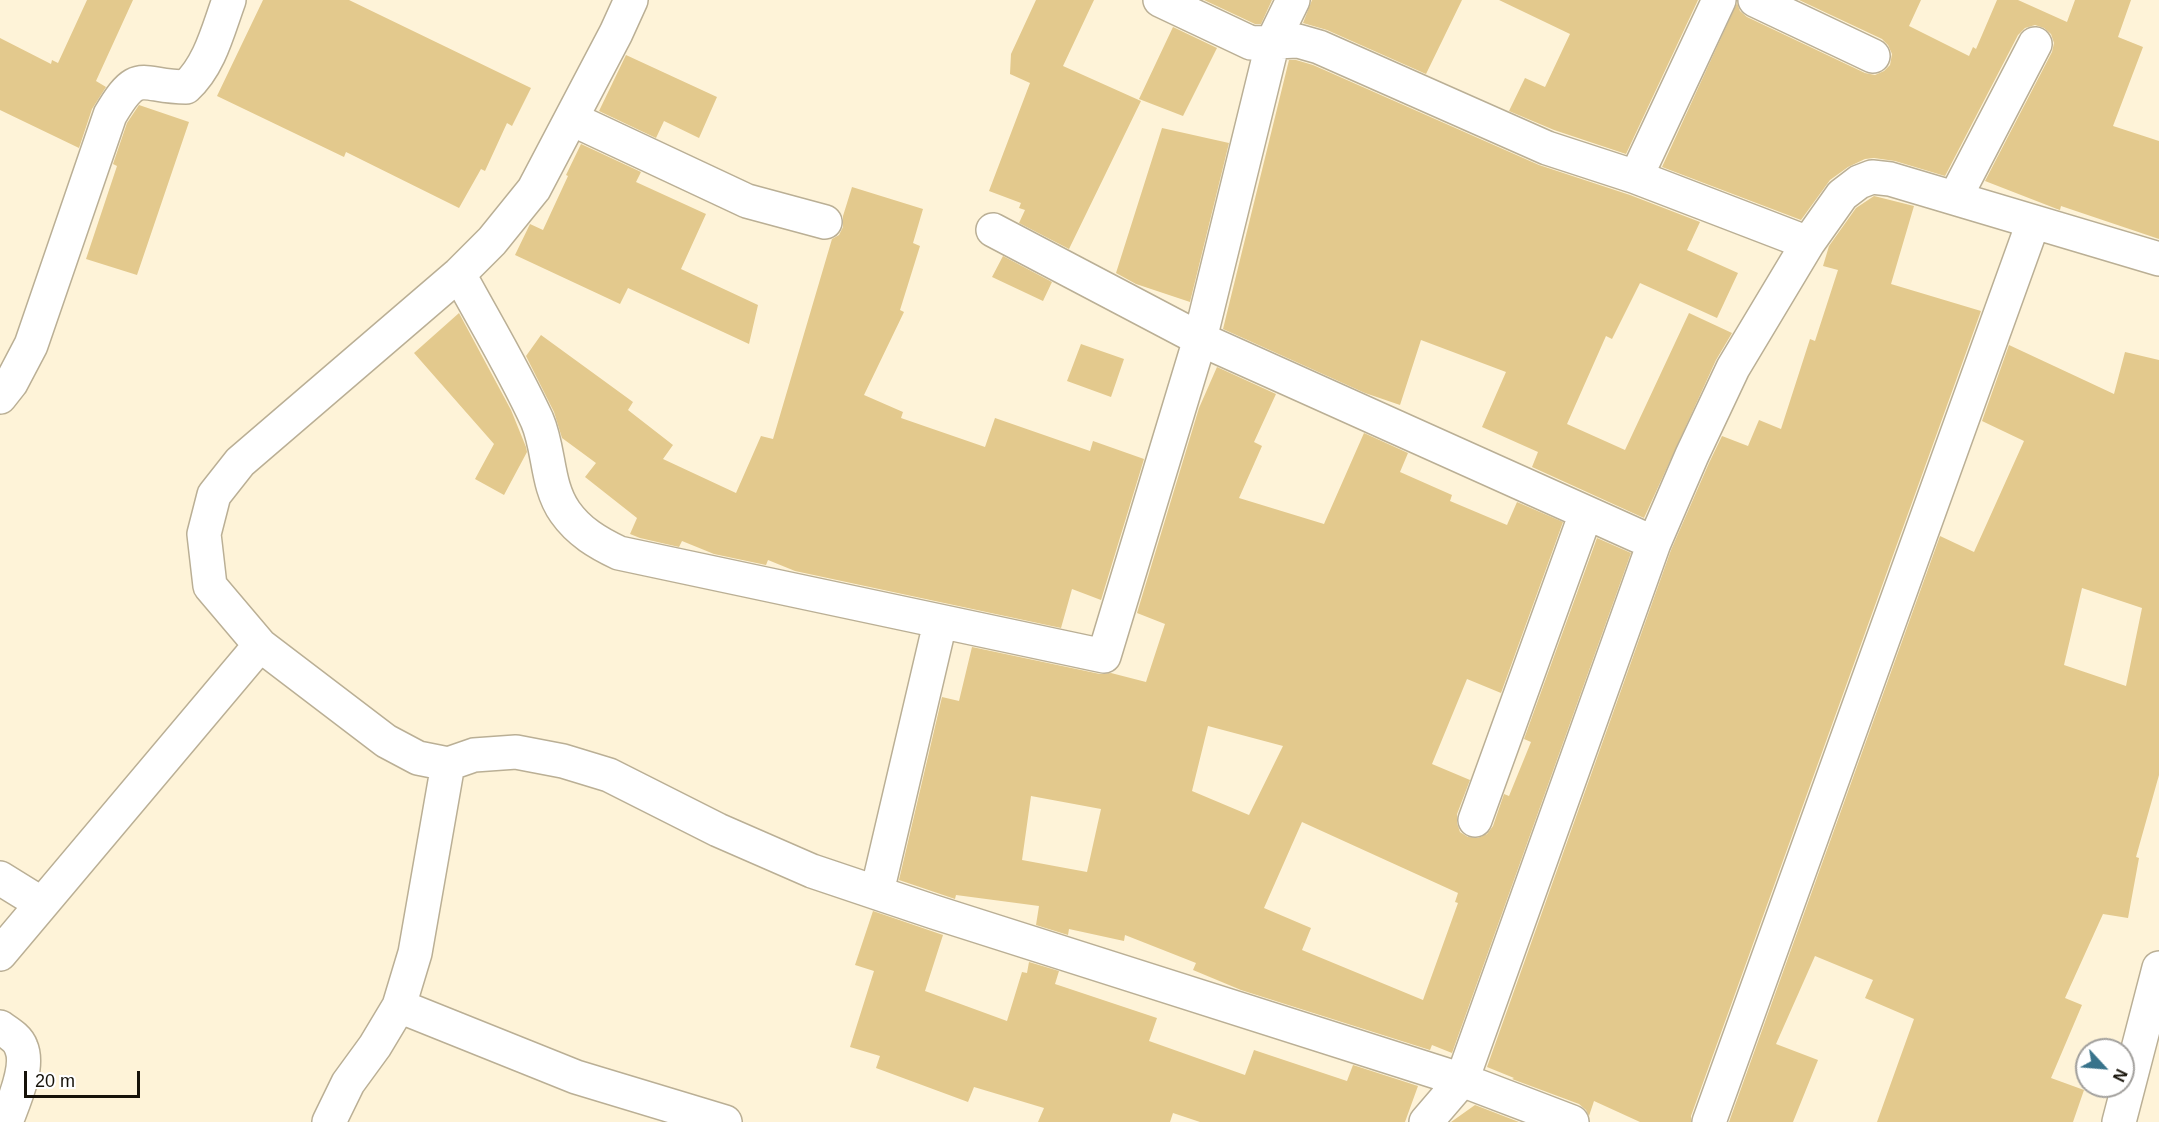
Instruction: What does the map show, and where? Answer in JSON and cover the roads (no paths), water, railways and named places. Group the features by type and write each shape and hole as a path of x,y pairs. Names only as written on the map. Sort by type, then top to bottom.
{"street":[{"path":"0,397 11,384 31,345 110,115 120,97 131,85 145,81 170,87 186,87 196,78 206,62 229,0"},
{"path":"631,0 534,189 492,241 459,274 240,462 214,495 204,534 210,586 260,645 386,741 418,758 448,764 474,755 516,752 563,761 609,775 718,830 812,871 1462,1080 1572,1122"},
{"path":"1160,0 1251,44 1298,41 1318,47 1546,148 1636,177 1808,243"},
{"path":"459,274 538,423 555,495 564,512 577,527 597,542 620,553 940,623 1104,656 1200,339 1273,41 1293,0"},
{"path":"1636,177 1719,0"},
{"path":"1755,0 1873,56"},
{"path":"1955,198 2035,44"},
{"path":"572,118 747,201 825,222"},
{"path":"1426,1122 1462,1080 1654,543 1692,455 1733,368 1808,243 1842,195 1859,182 1872,177 1890,179 2159,259"},
{"path":"1709,1122 2033,223"},
{"path":"993,230 1200,339 1654,543"},
{"path":"1475,820 1586,513"},
{"path":"877,892 940,623"},
{"path":"0,954 260,645"},
{"path":"329,1122 348,1083 375,1046 399,1006 415,953 448,764"},
{"path":"0,878 42,904"},
{"path":"2120,1122 2159,968"},
{"path":"399,1006 576,1077 725,1122"},
{"path":"0,1027 21,1046 24,1060 18,1089 6,1122"}]}
